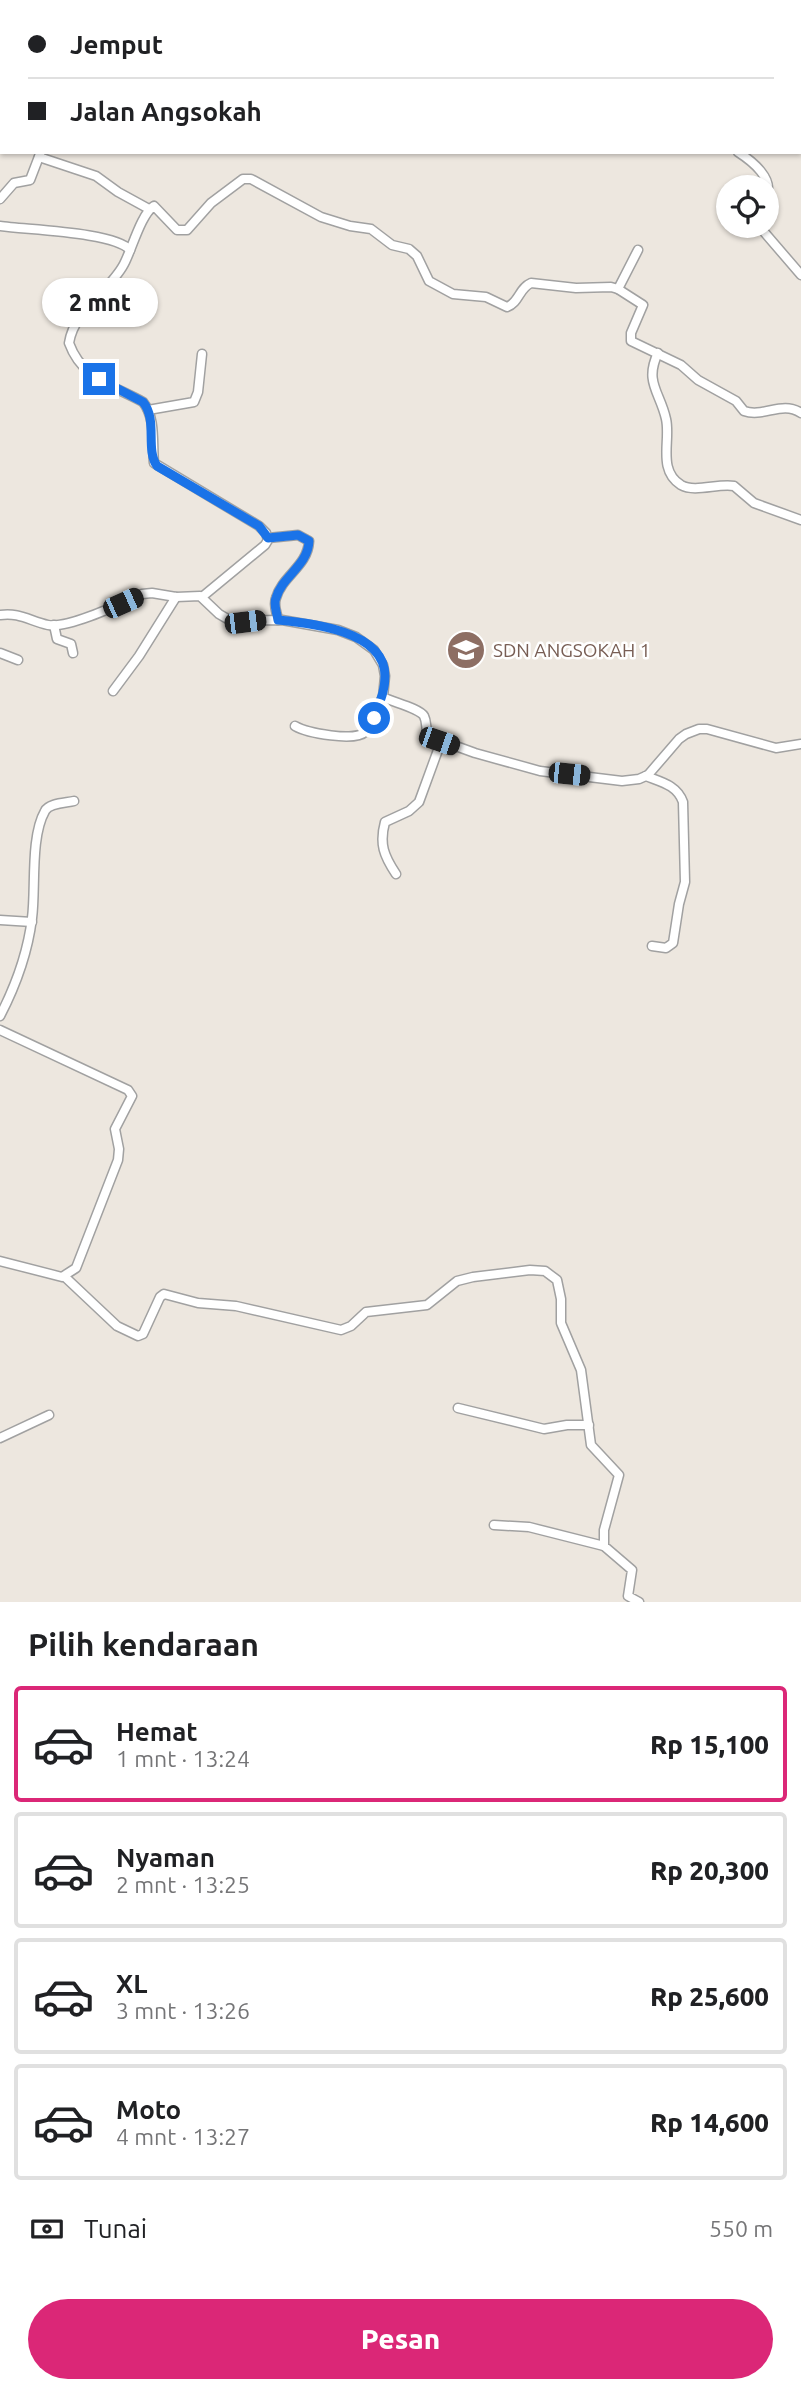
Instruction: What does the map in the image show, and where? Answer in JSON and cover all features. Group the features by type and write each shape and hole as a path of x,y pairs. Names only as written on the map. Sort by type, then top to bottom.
{"street":[{"path":"740,154 763,175"},
{"path":"0,200 14,183 30,180 40,155 96,176 149,209"},
{"path":"268,538 259,526 154,463 148,410 143,402 80,366 69,343 90,304 119,272 149,209 154,206 177,230 187,230 211,203 243,179 251,179 321,217 371,229 392,245 409,249 417,256 429,281 453,294 486,297 507,307 513,305 525,286 531,283 618,289 643,305 630,340 681,365 708,386 736,401 744,411 758,414 790,407 801,413"},
{"path":"0,226 75,233 118,242 130,250"},
{"path":"769,238 801,275"},
{"path":"618,289 638,250"},
{"path":"658,353 652,381 666,417 665,452 674,479 688,487 734,485 754,503 801,520"},
{"path":"148,410 194,402 198,392 202,354"},
{"path":"0,626 1,614 18,614 54,625 105,610 142,594 202,597 256,552 268,538 298,535 309,541 305,556 276,596 278,620"},
{"path":"113,691 139,656 176,597"},
{"path":"202,597 228,621 278,620 338,630 373,648 384,669 383,697 369,727 360,736 352,737 303,730 295,726"},
{"path":"54,625 57,639 71,644 72,653"},
{"path":"0,653 18,660"},
{"path":"383,697 420,712 425,718 427,733 438,750 422,796 409,811 386,822 383,831 383,853 396,874"},
{"path":"431,737 475,753 540,771 618,781 646,776 678,739 699,729 776,748 801,744"},
{"path":"646,776 672,787 681,796 686,864 673,943 666,948 652,946"},
{"path":"0,1016 11,995 32,922 35,847 45,810 74,801"},
{"path":"0,920 32,922"},
{"path":"0,1030 131,1093 131,1100 115,1129 120,1149 118,1160 78,1265 65,1277"},
{"path":"0,1261 65,1277 117,1326 138,1336 143,1334 160,1297 164,1294 198,1303 236,1306 341,1329 351,1326 366,1312 430,1303 460,1280 497,1273 545,1271 557,1280 561,1299 561,1323 581,1370 591,1446 619,1475 604,1530 604,1546"},
{"path":"458,1408 544,1429 589,1424"},
{"path":"0,1438 48,1415"},
{"path":"494,1525 529,1527 604,1546 632,1570 628,1596 639,1602"}],"place":[{"name":"SDN ANGSOKAH 1","path":"466,650"}],"route":[{"path":"99,379 143,402 147,407 151,420 153,459 157,466 259,526 268,538 289,534 309,541 309,548 299,566 276,596 278,620 345,632 374,650 383,665 385,676 383,697 374,718"}]}
